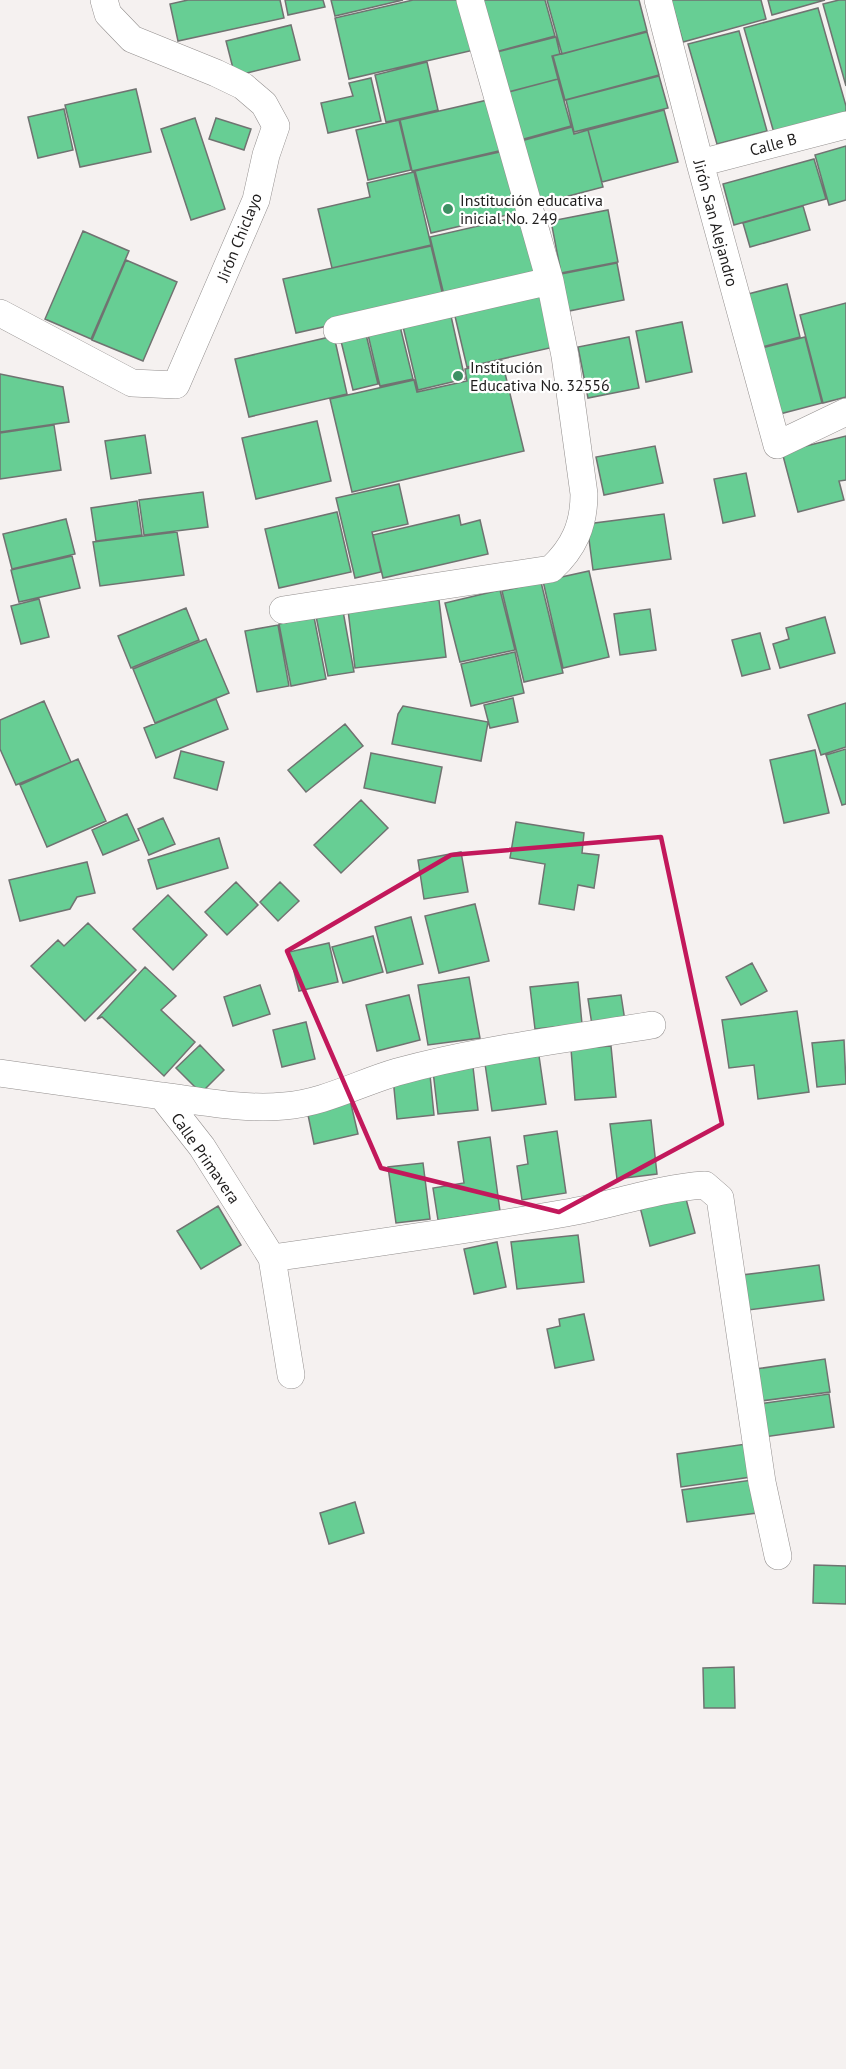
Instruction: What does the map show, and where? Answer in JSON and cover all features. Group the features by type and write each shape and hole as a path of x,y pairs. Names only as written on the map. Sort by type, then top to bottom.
{"street":[{"name":"Jirón Chiclayo","path":"0,313 132,383 176,385 256,200 266,155 276,126 264,104 243,86 132,39 108,14 104,0"},
{"path":"283,610 551,569 573,544 580,528 584,511 584,494 565,356 550,281 470,0"},
{"name":"Jirón San Alejandro","path":"658,0 777,445 846,412"},
{"name":"Calle B","path":"700,163 846,125"},
{"path":"337,330 550,281"},
{"path":"162,1096 242,1105 284,1106 318,1100 407,1070 482,1054 652,1025"},
{"name":"Calle Primavera","path":"0,1073 162,1096 202,1147 272,1258 291,1375"},
{"path":"272,1258 412,1239 558,1214 678,1186 705,1185 720,1198 762,1482 778,1556"}],"highlighted area":[{"path":"661,837 722,1124 559,1212 381,1168 287,951 451,855"}],"building":[{"path":"188,0 280,0 284,18 178,41 170,4"},
{"path":"285,0 323,0 325,7 288,15"},
{"path":"331,0 403,0 335,16"},
{"path":"413,0 463,0 474,50 349,79 335,18"},
{"path":"474,0 545,0 555,36 488,54"},
{"path":"547,0 639,0 647,31 562,54"},
{"path":"671,0 761,0 766,19 683,42"},
{"path":"768,0 825,0 772,15"},
{"path":"846,0 846,86 823,4"},
{"path":"818,8 846,106 846,114 774,133 744,28"},
{"path":"291,25 300,60 235,76 226,41"},
{"path":"739,31 767,131 717,144 688,44"},
{"path":"647,32 659,75 565,100 553,56"},
{"path":"556,37 560,54 552,56 558,79 500,94 489,54"},
{"path":"427,62 438,110 386,122 375,75"},
{"path":"659,76 668,108 574,132 566,100"},
{"path":"371,78 381,121 328,133 321,103 353,96 349,83"},
{"path":"558,79 571,126 513,142 501,94"},
{"path":"136,89 151,152 80,167 65,105"},
{"path":"492,99 503,150 412,171 400,120"},
{"path":"64,109 73,150 38,158 28,117"},
{"path":"664,110 678,162 602,182 588,130"},
{"path":"195,118 225,209 191,220 161,129"},
{"path":"216,118 251,129 244,150 209,139"},
{"path":"399,120 411,170 368,180 356,130"},
{"path":"572,127 574,134 588,130 603,187 538,204 521,141"},
{"path":"846,146 846,200 829,205 815,155"},
{"path":"504,151 519,212 431,233 415,171"},
{"path":"814,159 826,199 734,225 723,184"},
{"path":"414,172 431,245 332,268 318,209 370,197 367,183"},
{"path":"803,206 810,230 750,247 743,223"},
{"path":"608,210 618,262 561,273 551,221"},
{"path":"522,216 536,278 445,299 430,237"},
{"path":"83,231 129,251 91,339 45,319"},
{"path":"431,246 444,300 296,333 283,279"},
{"path":"126,260 177,282 143,361 92,340"},
{"path":"617,263 624,300 569,311 561,274"},
{"path":"787,284 800,337 758,348 744,295"},
{"path":"541,292 554,347 467,367 454,312"},
{"path":"846,303 846,397 823,403 800,315"},
{"path":"449,307 465,379 418,390 401,318"},
{"path":"398,318 413,379 380,386 366,326"},
{"path":"682,322 692,372 646,382 636,331"},
{"path":"364,326 378,384 353,390 339,333"},
{"path":"334,336 347,394 249,417 235,359"},
{"path":"629,337 639,388 588,398 578,347"},
{"path":"805,337 822,403 776,415 758,349"},
{"path":"502,361 524,451 352,492 330,399 414,380 417,392 467,381 465,369"},
{"path":"0,374 63,387 69,422 0,432"},
{"path":"317,421 331,481 256,499 242,438"},
{"path":"54,425 61,470 0,479 0,433"},
{"path":"145,435 151,473 111,479 105,441"},
{"path":"846,436 846,480 839,481 844,500 798,512 782,452"},
{"path":"655,446 663,483 604,495 596,457"},
{"path":"746,473 755,516 723,523 714,479"},
{"path":"399,484 408,524 372,532 381,572 355,578 336,498"},
{"path":"203,492 208,527 144,535 139,500"},
{"path":"137,501 142,535 96,541 91,508"},
{"path":"337,512 351,572 279,588 265,529"},
{"path":"664,514 671,559 593,570 587,524"},
{"path":"459,515 461,525 480,520 488,554 383,578 373,535"},
{"path":"66,519 75,554 12,569 3,534"},
{"path":"177,532 184,575 100,586 93,542"},
{"path":"72,556 80,588 19,602 11,570"},
{"path":"589,571 609,657 563,668 543,581"},
{"path":"541,582 563,673 524,682 502,591"},
{"path":"500,590 515,650 460,662 445,603"},
{"path":"39,599 49,637 21,644 11,606"},
{"path":"439,600 446,657 355,668 348,610"},
{"path":"186,608 199,640 131,668 118,636"},
{"path":"650,609 656,650 620,655 614,614"},
{"path":"343,611 354,672 328,676 316,616"},
{"path":"314,617 326,679 291,686 279,624"},
{"path":"825,617 835,653 780,668 773,644 789,639 786,628"},
{"path":"278,625 289,686 257,692 245,631"},
{"path":"760,633 770,669 742,676 732,640"},
{"path":"206,639 229,693 155,723 133,669"},
{"path":"515,652 524,693 471,706 461,664"},
{"path":"513,698 518,722 490,728 484,705"},
{"path":"216,699 228,729 156,758 144,728"},
{"path":"44,701 71,762 16,785 0,749 0,720"},
{"path":"846,703 846,747 821,755 808,715"},
{"path":"403,706 488,722 481,761 392,744 398,714"},
{"path":"345,724 363,746 306,792 288,770"},
{"path":"846,749 846,804 842,805 826,755"},
{"path":"815,750 829,813 784,823 770,760"},
{"path":"181,751 224,762 217,790 174,778"},
{"path":"371,753 442,767 435,803 364,788"},
{"path":"78,759 106,821 47,847 20,785"},
{"path":"361,800 388,828 341,873 314,845"},
{"path":"127,814 139,840 103,855 92,830"},
{"path":"163,818 175,844 149,855 138,829"},
{"path":"516,822 584,833 582,853 599,855 594,888 578,885 574,910 539,904 545,864 510,858"},
{"path":"219,838 228,868 157,889 148,860"},
{"path":"461,852 468,892 424,899 418,860"},
{"path":"87,862 95,893 77,897 70,909 20,921 9,880"},
{"path":"236,882 258,905 227,935 205,912"},
{"path":"280,882 299,901 278,921 260,902"},
{"path":"168,895 207,935 173,970 133,929"},
{"path":"475,904 489,961 439,973 425,916"},
{"path":"411,917 423,964 387,973 375,927"},
{"path":"88,923 136,970 85,1021 31,966 58,940 64,946"},
{"path":"373,936 383,972 343,983 332,947"},
{"path":"329,943 338,982 299,991 289,952"},
{"path":"752,963 767,991 741,1005 726,977"},
{"path":"145,967 176,996 161,1010 195,1042 164,1076 102,1017 97,1019"},
{"path":"469,977 480,1038 428,1045 418,985"},
{"path":"578,982 582,1024 535,1029 530,987"},
{"path":"260,985 270,1014 233,1026 224,997"},
{"path":"409,995 420,1040 377,1051 366,1005"},
{"path":"621,995 625,1021 592,1025 588,999"},
{"path":"797,1011 809,1092 758,1099 754,1065 729,1068 722,1020"},
{"path":"306,1022 315,1059 282,1067 273,1030"},
{"path":"844,1040 846,1084 817,1087 812,1043"},
{"path":"200,1045 224,1070 201,1093 176,1068"},
{"path":"611,1046 616,1097 575,1100 571,1049"},
{"path":"539,1056 546,1104 492,1111 485,1064"},
{"path":"473,1067 478,1110 438,1114 433,1071"},
{"path":"430,1075 434,1115 397,1119 393,1078"},
{"path":"350,1100 358,1134 314,1144 307,1110"},
{"path":"651,1120 657,1174 617,1179 610,1124"},
{"path":"557,1131 566,1193 522,1200 517,1166 528,1164 524,1136"},
{"path":"490,1137 500,1211 438,1220 433,1188 464,1183 458,1142"},
{"path":"423,1163 430,1219 396,1223 388,1167"},
{"path":"685,1195 695,1233 650,1246 640,1207"},
{"path":"218,1206 241,1245 201,1269 177,1231"},
{"path":"578,1235 584,1282 517,1289 511,1242"},
{"path":"497,1242 506,1287 474,1294 464,1249"},
{"path":"819,1265 824,1300 748,1310 742,1275"},
{"path":"584,1314 594,1360 555,1368 547,1329 560,1326 559,1319"},
{"path":"825,1359 830,1392 761,1401 756,1369"},
{"path":"829,1394 834,1427 764,1437 759,1404"},
{"path":"746,1444 751,1477 681,1487 677,1454"},
{"path":"752,1480 757,1513 687,1522 682,1490"},
{"path":"355,1502 364,1533 329,1544 320,1513"},
{"path":"814,1565 846,1566 846,1604 813,1603"},
{"path":"734,1667 735,1708 704,1708 703,1668"}],"place":[{"name":"Institución educativa inicial No. 249","path":"448,209"},
{"name":"Institución Educativa No. 32556","path":"458,376"}]}
